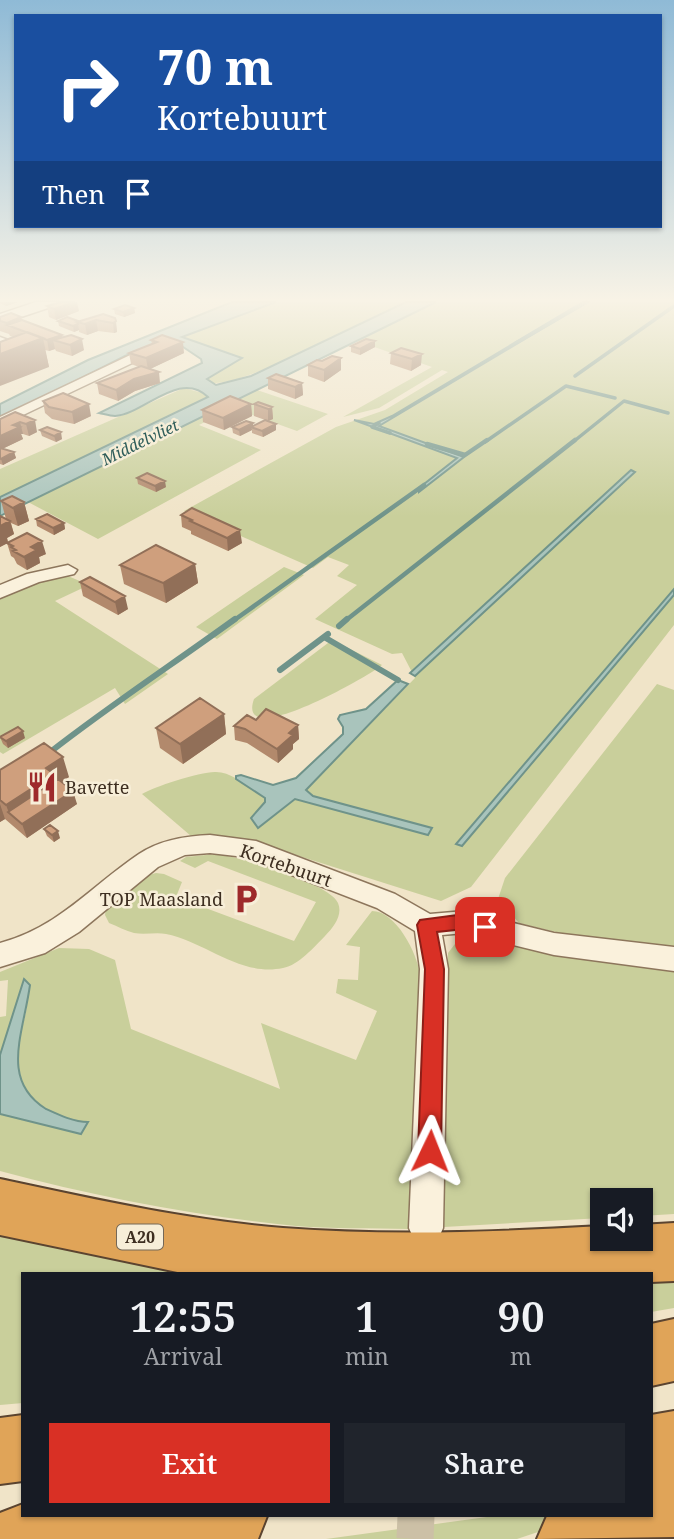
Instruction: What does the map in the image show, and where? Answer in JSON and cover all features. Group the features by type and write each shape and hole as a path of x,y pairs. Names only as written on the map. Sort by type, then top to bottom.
{"highway":[{"name":"A20","path":"0,1207 165,1242 294,1258 460,1262 674,1252"},
{"path":"653,1355 674,1350"},
{"path":"653,1448 674,1444"},
{"path":"0,1451 21,1448"},
{"path":"653,1511 674,1502"},
{"path":"21,1539 224,1517"},
{"path":"572,1539 638,1517"}],"street":[{"path":"0,422 100,374"},
{"path":"0,592 33,578 68,570"},
{"name":"Kortebuurt","path":"0,955 35,945 70,924 149,860 181,846 210,844 247,848 386,901 426,925"},
{"path":"426,1228 434,969 426,925 465,922 554,944 674,959"}],"green space":[{"path":"216,374 252,374 223,382 208,382 207,379"},
{"path":"420,374 436,374 379,408 343,417"},
{"path":"445,374 674,374 674,589 457,844 462,846 674,595 674,625 471,887 441,901 252,841 212,835 191,836 142,794 189,777 216,772 235,778 265,798 265,802 252,818 258,828 295,799 428,835 313,796 306,790 415,678 402,653 392,654 315,619 357,585 337,576 349,565 328,557 313,568 184,511 336,427 385,410"},
{"path":"184,388 206,394 208,397 0,497 0,469"},
{"path":"257,390 328,414 297,431 233,408 199,425 261,450 98,539 28,502"},
{"path":"284,567 304,575 217,639 196,627"},
{"path":"55,575 68,576 89,585 55,601 168,674 125,704 115,688 3,754 0,752 0,594"},
{"path":"332,640 382,665 332,694 283,715 264,718 254,713 254,699"},
{"path":"657,684 674,690 674,949 576,937 519,923 498,899 505,878"},
{"path":"216,854 262,865 319,887 338,903 339,912 334,925 295,963 283,968 267,969 238,963 181,938 162,933 134,933 109,923 105,915 106,909 145,876 156,873 182,882 176,897 294,941 316,902 208,861 195,868 180,861 186,857"},
{"path":"372,911 381,913 397,925 415,955 420,974 419,1072 409,1229 310,1227 221,1217 110,1197 0,1171 0,1114 81,1134 87,1122 46,1109 22,1089 17,1078 16,1055 27,1008 24,980 0,1055 0,1017 6,1016 8,980 0,981 0,972 59,948 89,949 115,960 131,1029 280,1089 261,1023 356,1060 377,1011 336,993 338,979 358,980 360,947 346,945"},
{"path":"475,934 674,967 674,1214 653,1215 653,1188 590,1188 590,1219 444,1227 448,953 458,940"},
{"path":"0,1234 169,1271 184,1272 21,1272 21,1403 0,1405"},
{"path":"674,1268 674,1308 653,1312 653,1272 643,1272"},
{"path":"487,1517 583,1517 517,1539 326,1539"}],"water":[{"path":"60,374 90,374 0,419 0,404"},
{"name":"Middelvliet","path":"180,374 216,374 207,379 216,385 256,374 290,374 0,516 0,497 208,397 197,390 186,388 162,395 126,413 115,416 99,413"},
{"path":"467,374 379,426 464,457 419,492 419,488 457,458 354,420 374,424"},
{"path":"631,470 635,472 415,676 410,673"},
{"path":"674,589 674,595 462,846 456,844"},
{"path":"398,680 408,684 306,790 313,796 432,828 428,835 295,799 258,828 251,818 265,802 265,798 236,779 236,776 241,775 273,785 296,778 343,734 343,727 338,719 340,715 366,709"},
{"path":"24,979 30,985 18,1055 23,1084 32,1097 46,1109 61,1116 88,1122 81,1134 0,1114 0,1055"}],"building":[{"path":"121,374 153,374 134,379 116,390 97,383"},
{"path":"276,374 302,383 295,387 268,378"},
{"path":"63,393 89,404 72,412 49,407 43,401"},
{"path":"230,396 251,404 223,418 202,410"},
{"path":"258,402 272,407 268,409 254,404"},
{"path":"15,412 35,420 13,425 20,427 0,436 0,419"},
{"path":"265,420 276,424 262,431 251,427"},
{"path":"246,421 253,423 239,430 232,427"},
{"path":"47,427 61,432 54,436 40,430"},
{"path":"0,448 14,452 1,459"},
{"path":"147,473 165,481 155,486 137,478"},
{"path":"12,496 24,502 13,508 1,501"},
{"path":"192,508 240,530 227,538 181,515"},
{"path":"47,514 64,523 53,528 36,519"},
{"path":"0,516 10,521 0,526"},
{"path":"27,533 42,541 31,547 37,550 24,557 13,551 16,550 7,543"},
{"path":"156,545 195,564 163,583 120,565"},
{"path":"90,577 125,596 115,602 80,582"},
{"path":"200,698 224,714 180,744 156,728"},
{"path":"266,709 298,725 289,733 293,735 277,749 245,729 234,726 247,715 256,720"},
{"path":"18,727 23,731 6,741 0,737"},
{"path":"44,743 63,757 46,768 54,774 6,805 0,800 0,770"},
{"path":"58,779 73,791 22,824 8,812"},
{"path":"50,825 58,831 52,835 44,829"}],"waterway":[{"path":"485,442 566,386 615,398"},
{"path":"573,442 624,401 668,413"},
{"path":"379,423 372,427 390,433"},
{"path":"427,444 465,455 487,440"},
{"path":"345,621 575,440"},
{"path":"233,621 424,485"},
{"path":"49,753 235,619"},
{"path":"339,626 347,619"},
{"path":"324,637 328,634"},
{"path":"280,670 324,637"},
{"path":"324,637 398,680"}],"tunnel":[{"path":"415,1539 416,1517"}],"place":[{"name":"Bavette","path":"42,787"},
{"name":"TOP Maasland","path":"246,899"}],"route":[{"path":"430,1151 434,969 426,925 465,922 485,927"}]}
